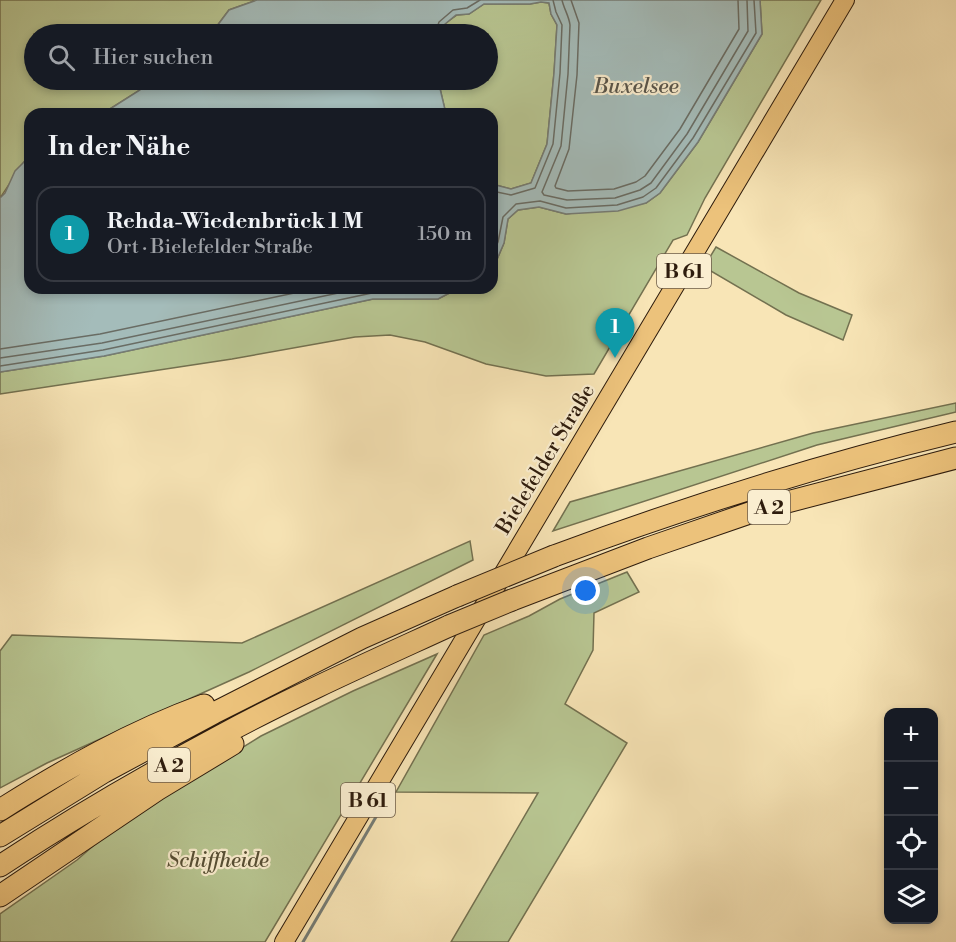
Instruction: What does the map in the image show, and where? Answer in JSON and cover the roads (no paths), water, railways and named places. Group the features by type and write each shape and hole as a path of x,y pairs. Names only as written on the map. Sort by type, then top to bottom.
{"highway":[{"name":"A 2","path":"0,836 104,772 214,713 362,638 457,596 554,556 636,526 755,487 886,449 956,432"},
{"name":"A 2","path":"0,866 114,795 221,735 449,626 648,548 765,508 956,458"},
{"path":"0,810 48,780 117,742 190,710 289,674"},
{"path":"0,896 157,790 344,675"},
{"path":"0,800 48,780"}],"main road":[{"name":"Bielefelder Straße","path":"284,942 845,0"}],"water":[{"name":"Buxelsee","path":"257,0 760,0 762,34 698,142 660,193 646,203 618,211 566,214 539,207 518,210 508,219 504,243 498,257 498,186 511,189 531,183 547,144 557,25 551,14 549,3 484,4 469,14 456,15 445,24 218,24 229,10"},
{"path":"140,90 440,90 445,108 112,108"},
{"path":"24,162 24,294 448,294 438,299 373,299 104,356 0,372 0,198 5,193 15,171"}],"waterway":[{"path":"303,942 394,786"}],"place":[{"name":"Rehda-Wiedenbrück 1 M","path":"615,358"}],"park label":[{"name":"Schiffheide","path":"218,860"}]}
